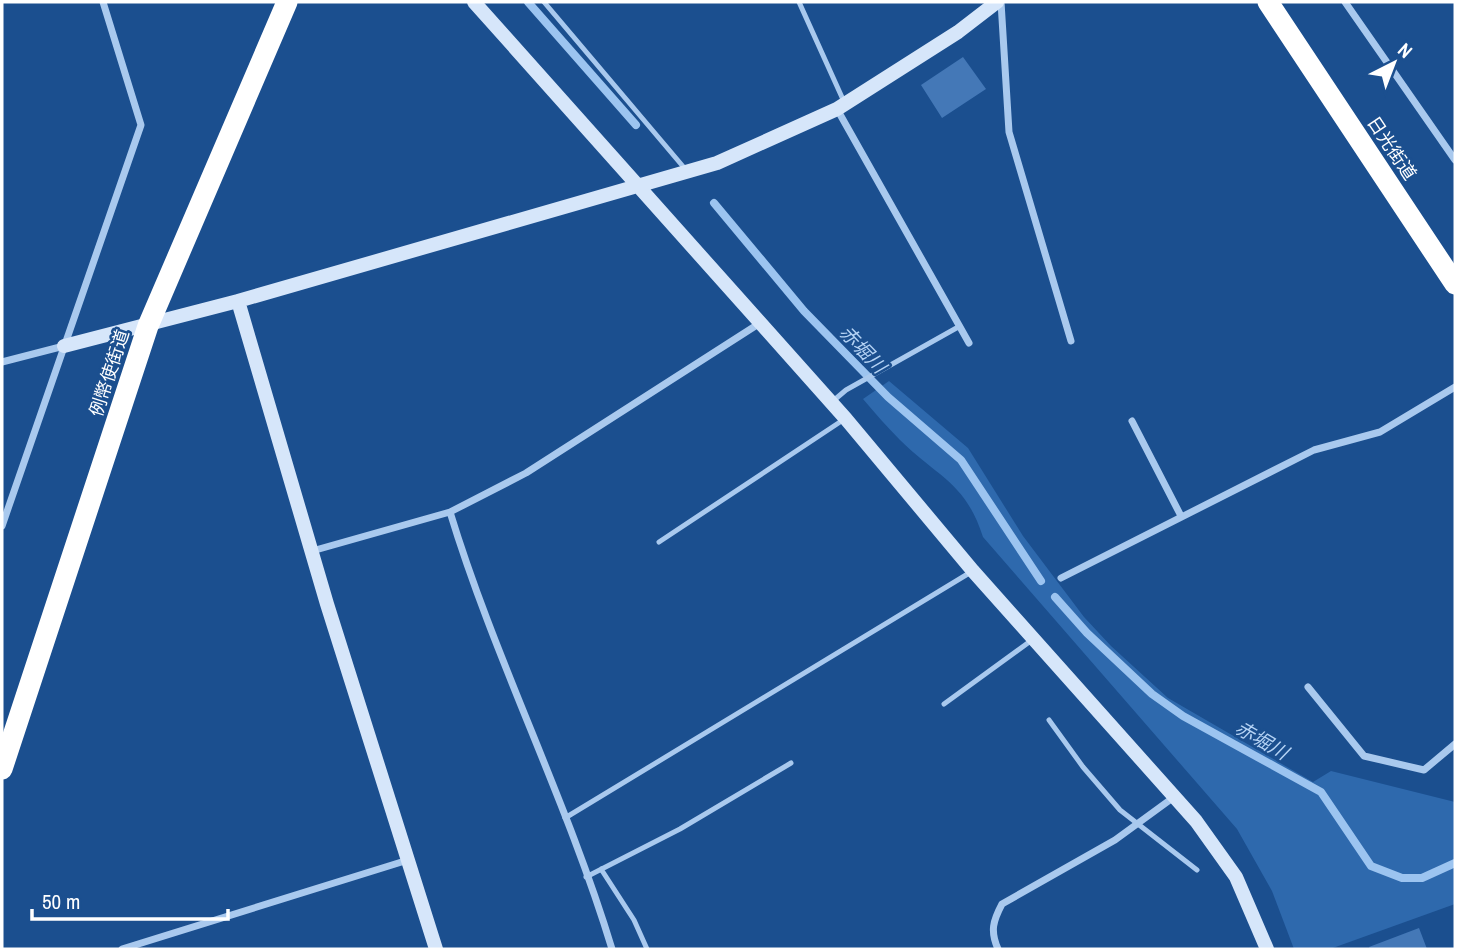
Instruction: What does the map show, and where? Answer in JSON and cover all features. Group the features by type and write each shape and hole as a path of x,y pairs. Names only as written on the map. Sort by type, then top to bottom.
{"highway":[{"name":"例幣使街道","path":"2,769 148,326 287,2"},
{"name":"日光街道","path":"1268,2 1455,284"}],"street":[{"path":"2,526 141,125 103,2"},
{"path":"474,2 641,186 846,419 973,570 1175,797 1214,844 1236,877 1267,949"},
{"path":"2,362 148,326 688,173 747,150 841,106 958,32 999,2"},
{"path":"999,2 1009,132 1071,341"},
{"path":"1345,2 1455,160"},
{"path":"841,106 969,344"},
{"path":"238,301 311,551 436,949"},
{"path":"311,551 450,512 526,474 760,323"},
{"path":"1061,578 1314,450 1380,432 1455,387"},
{"path":"1132,421 1181,516"},
{"path":"450,512 466,564 565,818 612,949"},
{"path":"1308,687 1364,756 1424,770 1455,744"},
{"path":"998,949 992,937 992,922 1002,904 1136,825 1175,797"},
{"path":"122,949 151,945 408,860"}],"lane":[{"path":"544,2 688,173"},
{"path":"799,2 841,106"},
{"path":"831,403 846,390 960,326"},
{"path":"659,542 846,419"},
{"path":"565,818 973,570"},
{"path":"944,704 1034,638"},
{"path":"1049,720 1083,767 1136,825 1197,870"},
{"path":"586,877 680,829 791,763"},
{"path":"601,869 634,920 648,949"}],"shaded area":[{"path":"889,381 968,448 1023,536 1084,617 1111,646 1168,698 1313,782 1331,771 1455,802 1455,904 1330,949 1294,949 1272,891 1237,829 983,537 976,518 959,491 900,440 863,399"}],"building":[{"path":"963,57 986,89 942,118 921,85"},
{"path":"1419,928 1427,949 1369,947"}],"waterway":[{"name":"赤堀川","path":"528,2 636,125"},
{"name":"赤堀川","path":"714,203 804,311 888,397 961,460 1041,581"},
{"name":"赤堀川","path":"1055,597 1087,633 1152,694 1183,716 1321,792 1371,866 1402,878 1422,878 1455,863"}]}
